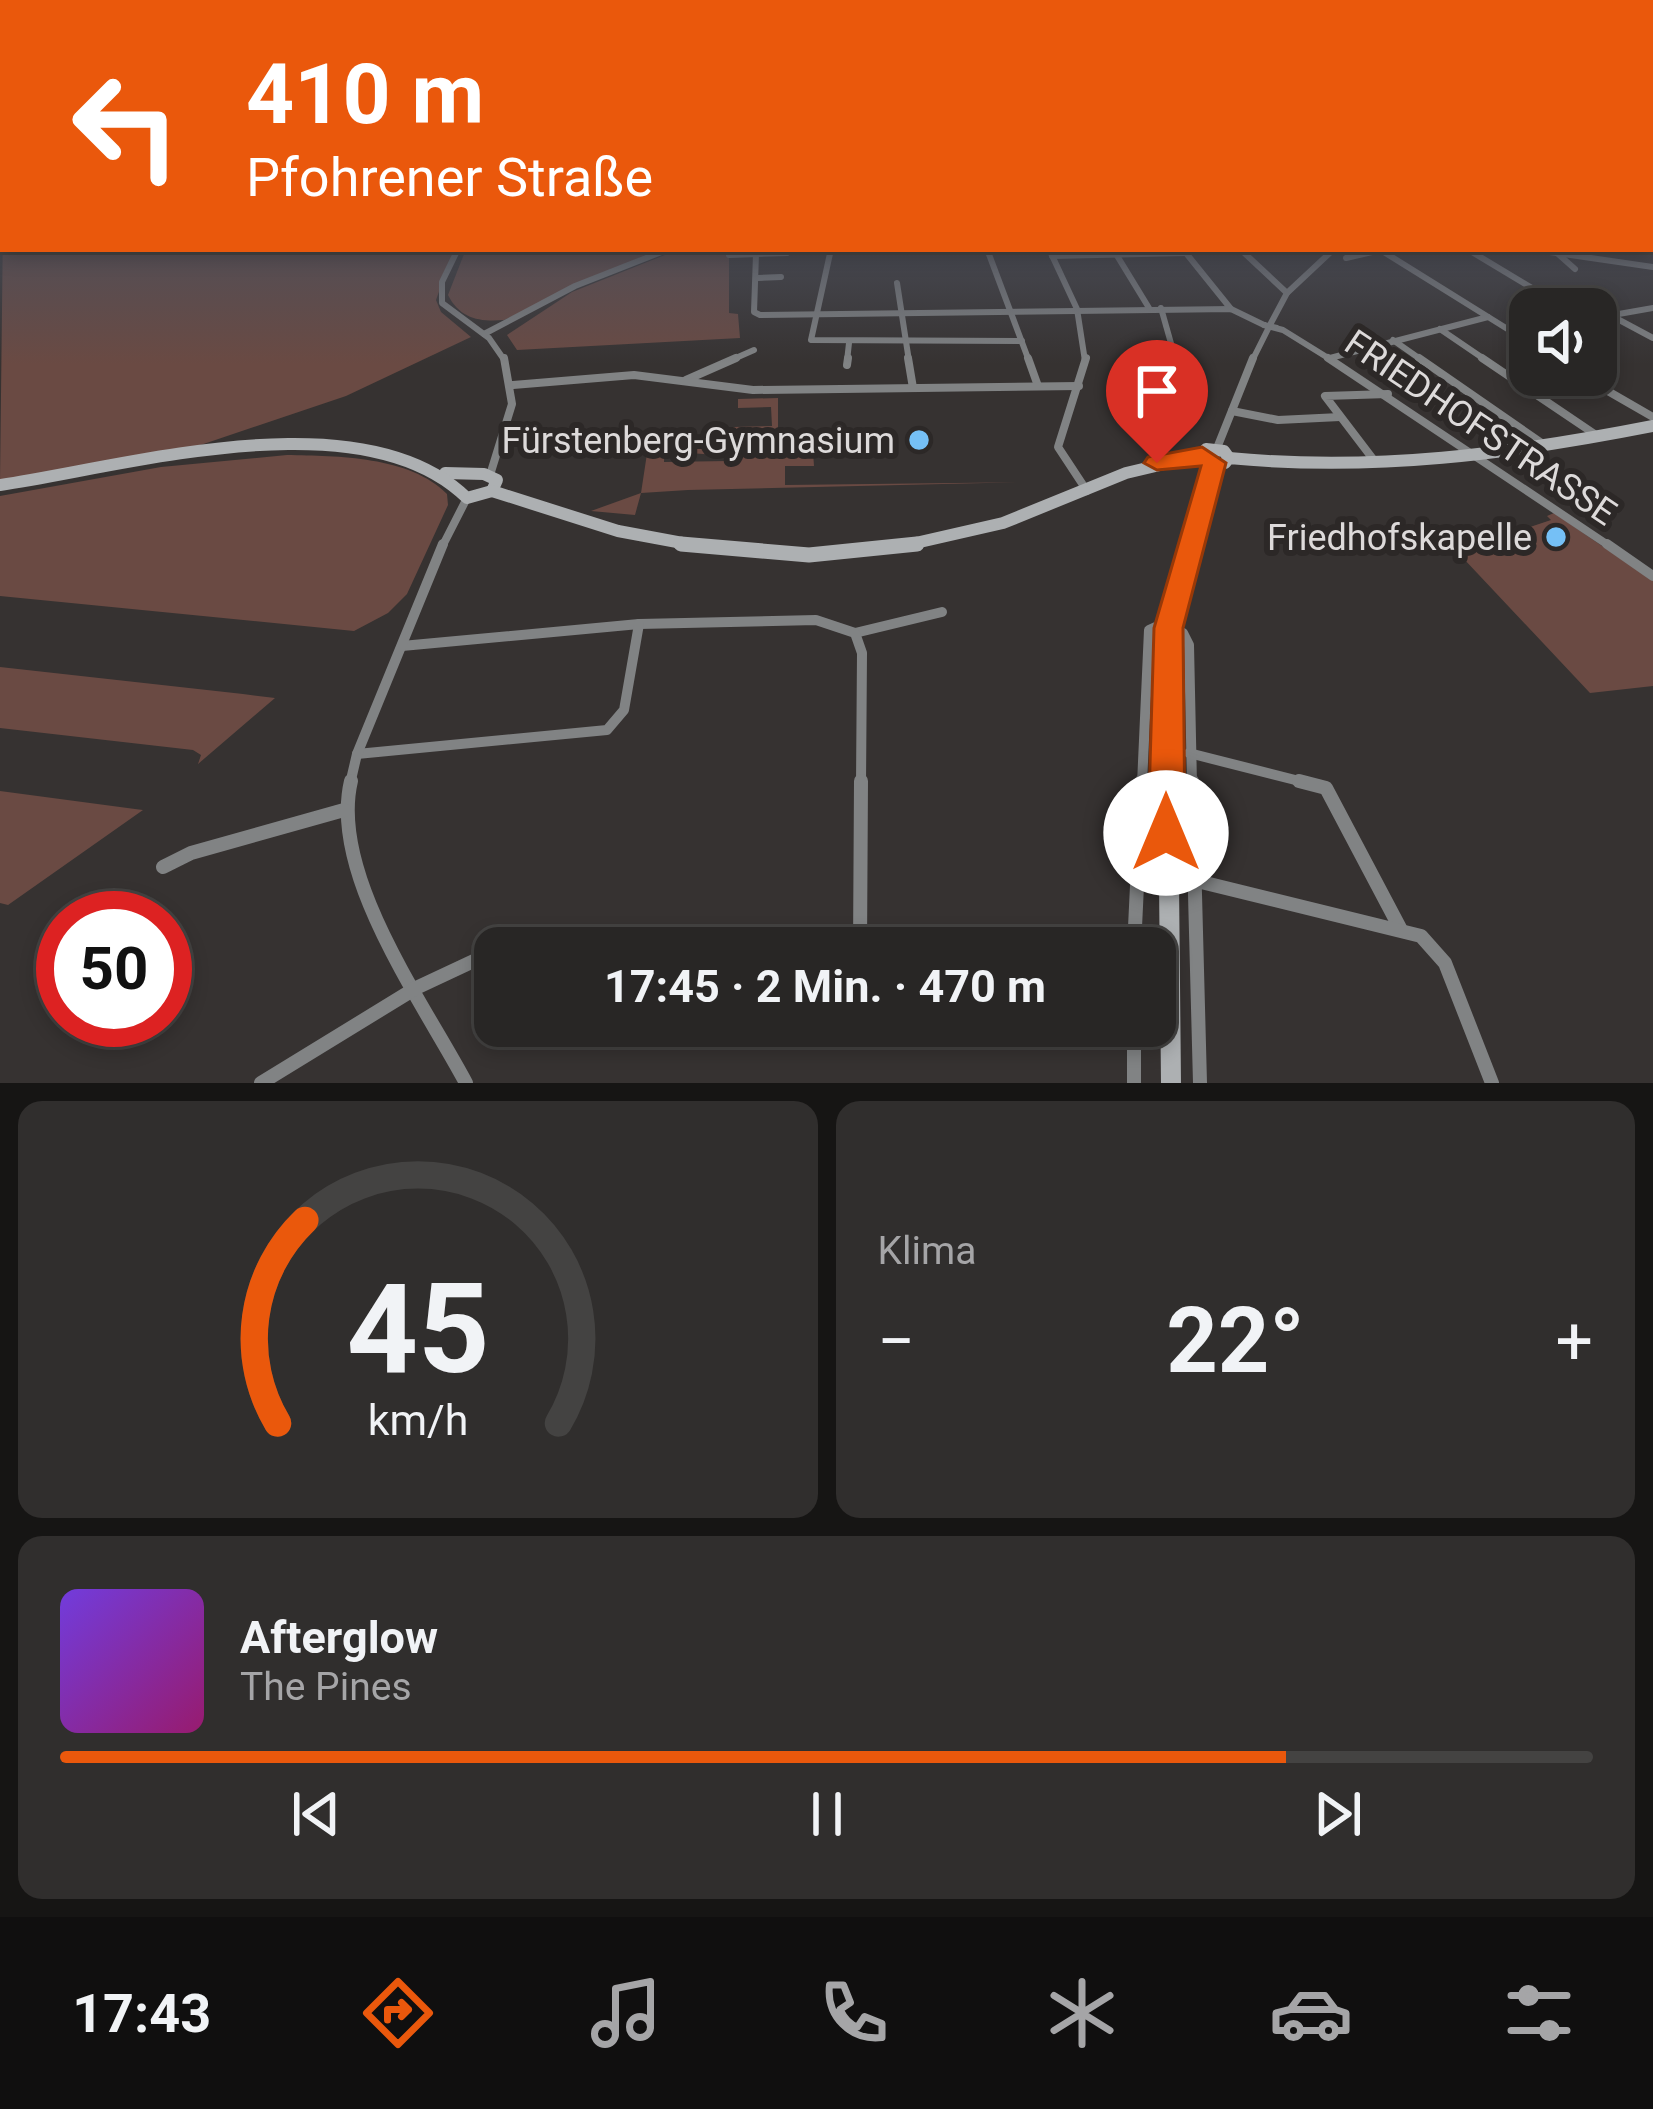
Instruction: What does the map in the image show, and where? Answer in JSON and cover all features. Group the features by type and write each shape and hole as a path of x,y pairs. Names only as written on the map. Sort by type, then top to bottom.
{"main road":[{"path":"439,472 463,493 492,491 622,536 709,553 784,558 863,554 936,542 1157,463 1216,456 1305,467 1479,461 1653,426"},
{"path":"0,485 271,448 362,452 439,472 490,475 497,484 492,491"},
{"path":"1162,927 1168,628 1216,456"},
{"path":"463,493 472,476"},
{"path":"1168,1047 1171,1083"}],"street":[{"path":"451,263 442,282 442,303 502,352 513,385 507,434 490,475"},
{"path":"484,334 575,286 635,263"},
{"path":"757,263 756,314 1231,309"},
{"path":"828,263 812,340 1022,341"},
{"path":"993,263 1038,386"},
{"path":"1056,263 1077,309 1086,357 1058,447 1087,491"},
{"path":"1122,263 1149,308"},
{"path":"1194,263 1231,309"},
{"path":"1252,263 1287,293"},
{"path":"1216,456 1287,293 1317,263"},
{"path":"1402,263 1509,330"},
{"path":"1490,263 1532,288"},
{"path":"1568,263 1575,269"},
{"path":"758,278 781,277"},
{"path":"897,283 913,388"},
{"path":"1161,308 1178,366"},
{"path":"1617,315 1653,308"},
{"name":"FRIEDHOFSTRASSE","path":"1231,309 1330,358 1388,394 1479,461 1653,575"},
{"path":"1330,358 1488,316"},
{"path":"1617,320 1653,338"},
{"path":"1440,329 1599,436"},
{"path":"1393,340 1547,447"},
{"path":"847,365 849,343"},
{"path":"686,380 754,350"},
{"path":"513,385 614,375 753,390 1079,386"},
{"path":"1380,467 1326,394 1388,394"},
{"path":"1616,396 1653,417"},
{"path":"1232,411 1278,420 1340,417"},
{"path":"463,493 357,754 344,809 358,879 466,1083"},
{"path":"402,646 639,624 816,620 855,633 942,612"},
{"path":"357,754 607,730 624,710 639,624"},
{"path":"1135,927 1149,630 1168,628 1183,633 1189,644 1200,1083"},
{"path":"855,633 862,653 860,927"},
{"path":"1189,753 1326,788 1401,929"},
{"path":"164,867 190,853 344,809"},
{"path":"1192,880 1420,936 1445,963 1492,1083"},
{"path":"261,1083 416,988 474,961"},
{"path":"1134,1047 1134,1083"}],"shaded area":[{"path":"3,263 449,263 436,300 441,312 471,337 346,396 171,455 0,481"},
{"path":"461,263 629,263 504,320 465,314 448,295"},
{"path":"646,263 729,263 729,313 738,314 740,338 517,350 507,335 572,292"},
{"path":"778,398 778,432 785,438 812,437 814,466 785,466 785,485 1031,482 688,490 641,493 648,447 665,441 664,462 728,461 729,456 690,453 688,458 675,458 673,438 662,434 688,432 688,447 731,448 733,427 772,426 771,407 738,408 738,399"},
{"path":"287,455 393,465 432,481 447,494 448,505 407,594 388,613 354,631 0,596 0,496 161,467"},
{"path":"641,493 635,515 591,511"},
{"path":"1554,513 1653,581 1653,686 1590,693 1447,541 1504,521 1518,531 1551,520 1547,516"},
{"path":"0,667 275,698 198,764 201,755 193,750 0,728"},
{"path":"0,791 143,810 8,905 0,903"}],"place":[{"name":"Fürstenberg-Gymnasium","path":"919,440"},
{"name":"Friedhofskapelle","path":"1556,537"}],"route":[{"path":"1157,463 1202,455 1214,463 1168,628 1166,833"}]}
